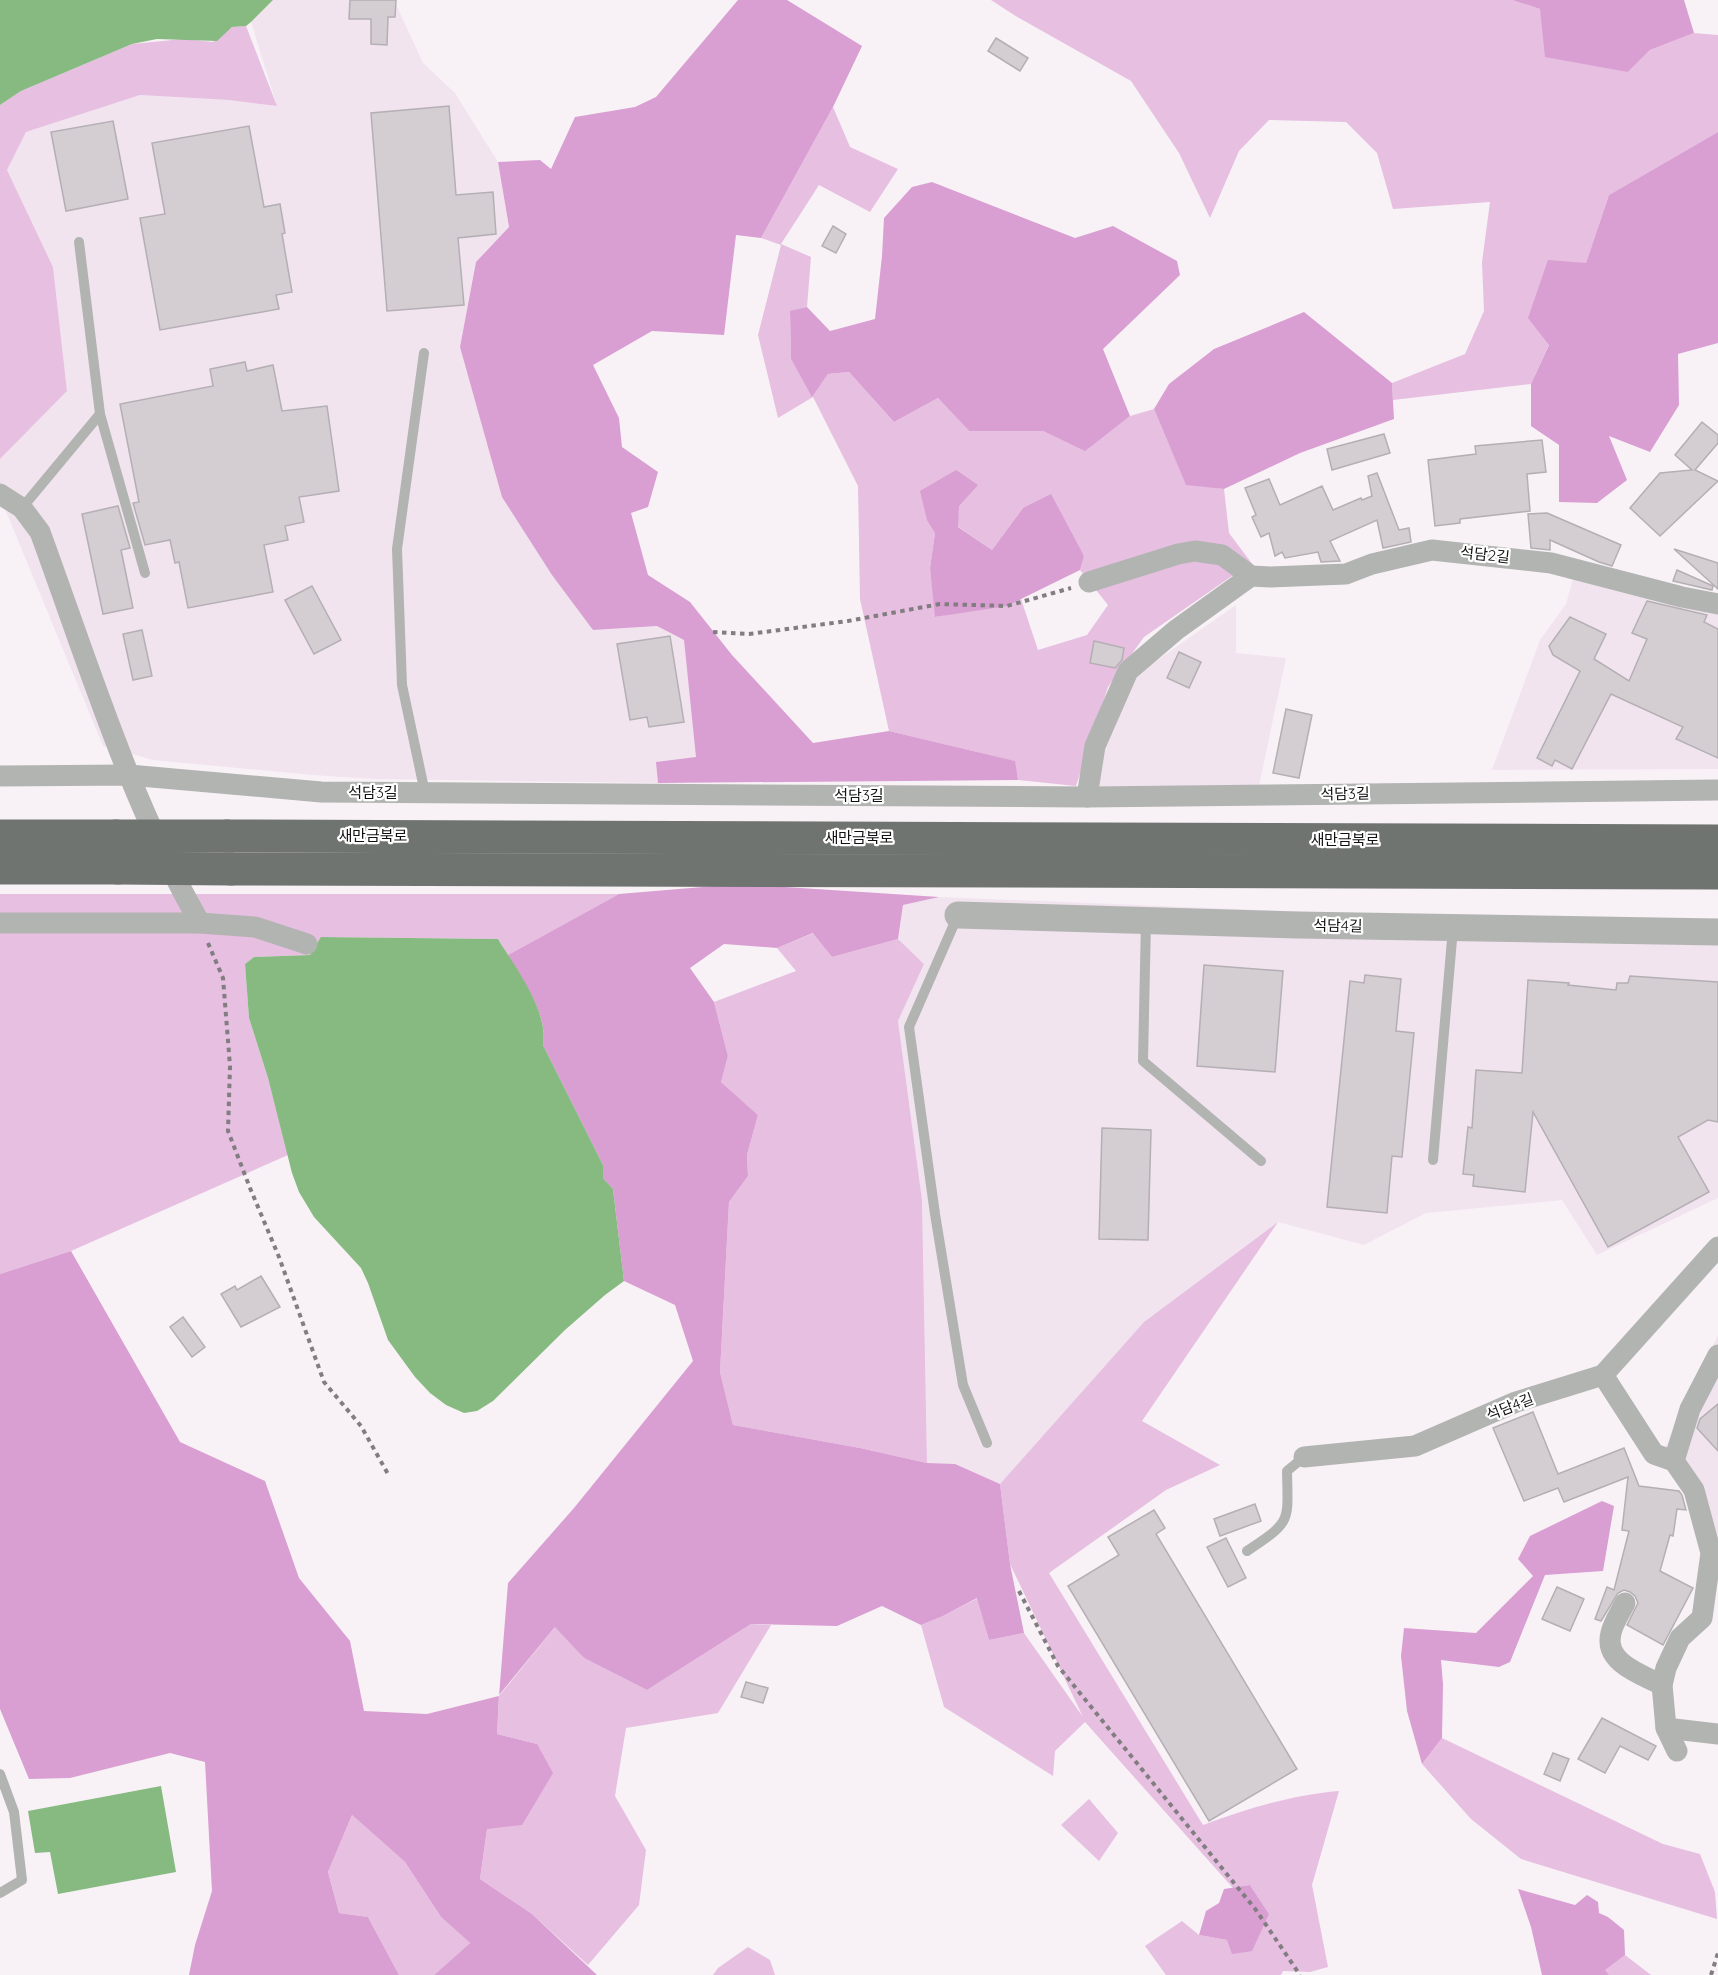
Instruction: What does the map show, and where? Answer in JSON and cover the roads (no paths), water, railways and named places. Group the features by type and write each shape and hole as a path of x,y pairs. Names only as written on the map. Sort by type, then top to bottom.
{"highway":[{"name":"새만금북로","path":"0,836 1718,842"},
{"path":"0,868 1718,873"}],"street":[{"path":"0,494 22,508 40,532 137,797 182,893 200,923"},
{"name":"석담2길","path":"1251,576 1346,574 1372,564 1432,550 1551,563 1718,604"},
{"path":"1087,797 1095,746 1128,671 1176,630 1251,576 1222,555 1195,552 1178,554 1089,582"},
{"name":"석담3길","path":"0,776 129,775 321,792 425,793 1087,797 1718,790"},
{"name":"석담4길","path":"958,915 1453,928 1718,932"},
{"path":"0,923 200,923 255,927 307,944"},
{"path":"1677,1751 1666,1728 1662,1685 1666,1668 1680,1638 1702,1618 1715,1553 1694,1490 1674,1461 1654,1454 1603,1375 1718,1247"},
{"path":"1674,1461 1690,1409 1716,1362"},
{"name":"석담4길","path":"1304,1457 1415,1446 1516,1402 1603,1375"},
{"path":"1625,1603 1610,1635 1611,1649 1621,1664 1662,1685"},
{"path":"1666,1728 1718,1734"}],"lane":[{"path":"79,242 100,414 145,573"},
{"path":"424,353 397,549 402,685 425,793"},
{"path":"22,508 100,414"},
{"path":"958,915 909,1027 935,1214 963,1385 987,1443"},
{"path":"1146,921 1143,1061 1261,1161"},
{"path":"1433,1160 1453,928"},
{"path":"1247,1551 1278,1531 1288,1515 1287,1471 1304,1457"},
{"path":"0,1774 14,1812 22,1880 0,1893"}]}
